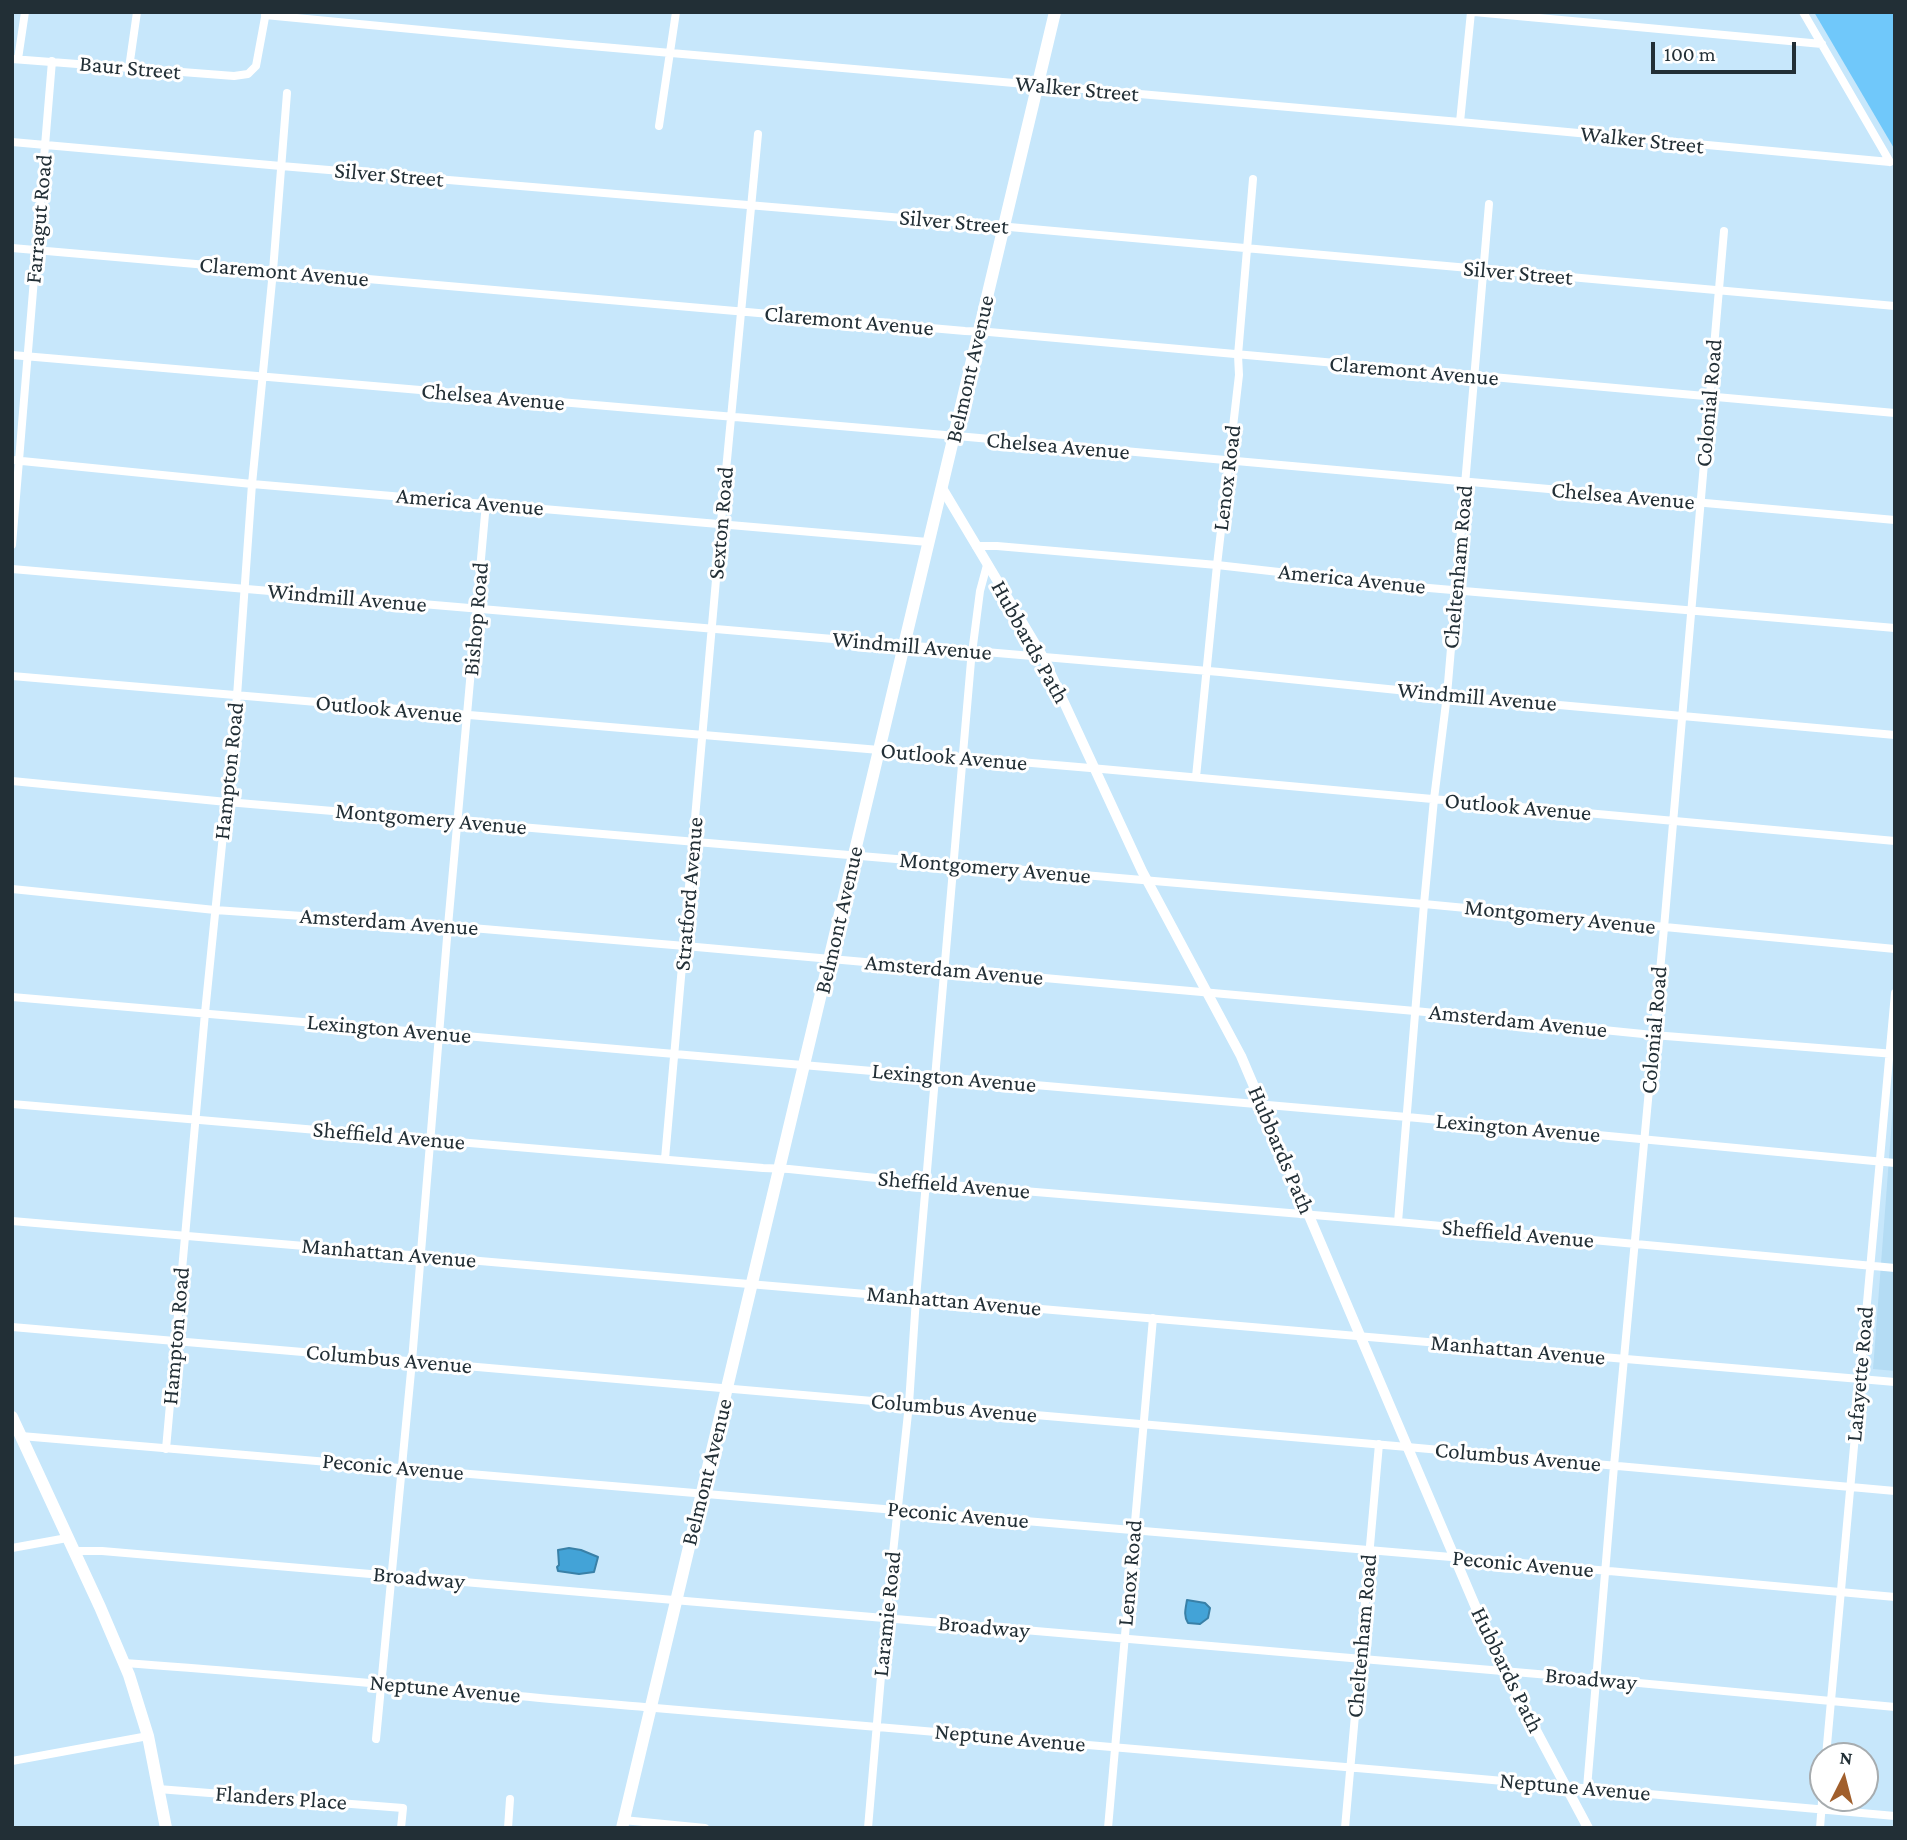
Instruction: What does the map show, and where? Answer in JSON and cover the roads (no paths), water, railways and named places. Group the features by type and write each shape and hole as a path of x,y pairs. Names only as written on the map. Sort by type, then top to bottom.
{"main road":[{"name":"Belmont Avenue","path":"623,1824 1055,12"},
{"path":"12,1417 124,1663 148,1736 166,1828"}],"street":[{"path":"15,59 25,12"},
{"path":"129,68 137,12"},
{"path":"659,126 676,12"},
{"path":"1460,122 1472,12 1822,44"},
{"path":"1803,12 1822,44"},
{"name":"Baur Street","path":"15,59 234,76 248,74 256,66 265,13"},
{"name":"Walker Street","path":"265,13 1890,162 1822,44"},
{"name":"Farragut Road","path":"12,545 15,461 38,251 52,61"},
{"name":"Hampton Road","path":"166,1449 205,1013 237,696 252,484 264,377 287,93"},
{"path":"731,418 758,134"},
{"name":"Silver Street","path":"12,142 1004,226 1895,306"},
{"name":"Lenox Road","path":"1196,777 1239,375 1238,355 1253,179"},
{"name":"Cheltenham Road","path":"1398,1223 1424,904 1447,695 1489,204"},
{"name":"Colonial Road","path":"1587,1788 1724,231"},
{"name":"Claremont Avenue","path":"12,248 1895,413"},
{"name":"Chelsea Avenue","path":"12,355 1895,520"},
{"name":"Sexton Road","path":"712,629 731,418"},
{"name":"America Avenue","path":"15,461 928,542"},
{"name":"Hubbards Path","path":"942,488 1043,657 1147,881 1236,1046 1505,1672 1588,1828"},
{"name":"Bishop Road","path":"376,1739 393,1576 486,503"},
{"name":"America Avenue","path":"976,546 1217,565 1394,585 1895,628"},
{"name":"Laramie Road","path":"867,1828 909,1404 962,757 972,652 980,591 987,565"},
{"name":"Windmill Avenue","path":"12,569 1207,671 1895,735"},
{"name":"Stratford Avenue","path":"665,1159 712,629"},
{"name":"Outlook Avenue","path":"12,676 1196,777 1895,841"},
{"name":"Montgomery Avenue","path":"12,781 227,802 1424,904 1895,949"},
{"name":"Amsterdam Avenue","path":"12,889 215,910 685,946 1415,1011 1653,1035 1892,1054"},
{"name":"Lafayette Road","path":"1827,1742 1859,1379 1892,1054 1895,993"},
{"name":"Lexington Avenue","path":"12,997 1262,1104 1895,1163"},
{"name":"Sheffield Avenue","path":"12,1104 1895,1268"},
{"name":"Manhattan Avenue","path":"12,1221 1895,1382"},
{"name":"Lenox Road","path":"1108,1828 1153,1318"},
{"name":"Columbus Avenue","path":"12,1327 1895,1491"},
{"name":"Peconic Avenue","path":"22,1436 898,1509 1895,1597"},
{"name":"Cheltenham Road","path":"1345,1828 1379,1444"},
{"path":"12,1548 67,1538"},
{"name":"Broadway","path":"74,1551 102,1551 886,1618 1895,1707"},
{"name":"Neptune Avenue","path":"124,1663 1115,1746 1809,1808"},
{"path":"12,1761 148,1736"},
{"name":"Flanders Place","path":"158,1789 403,1808 401,1828"},
{"path":"508,1828 510,1799"},
{"name":"Neptune Avenue","path":"1853,1812 1895,1816"},
{"path":"623,1824 705,1828"}]}
